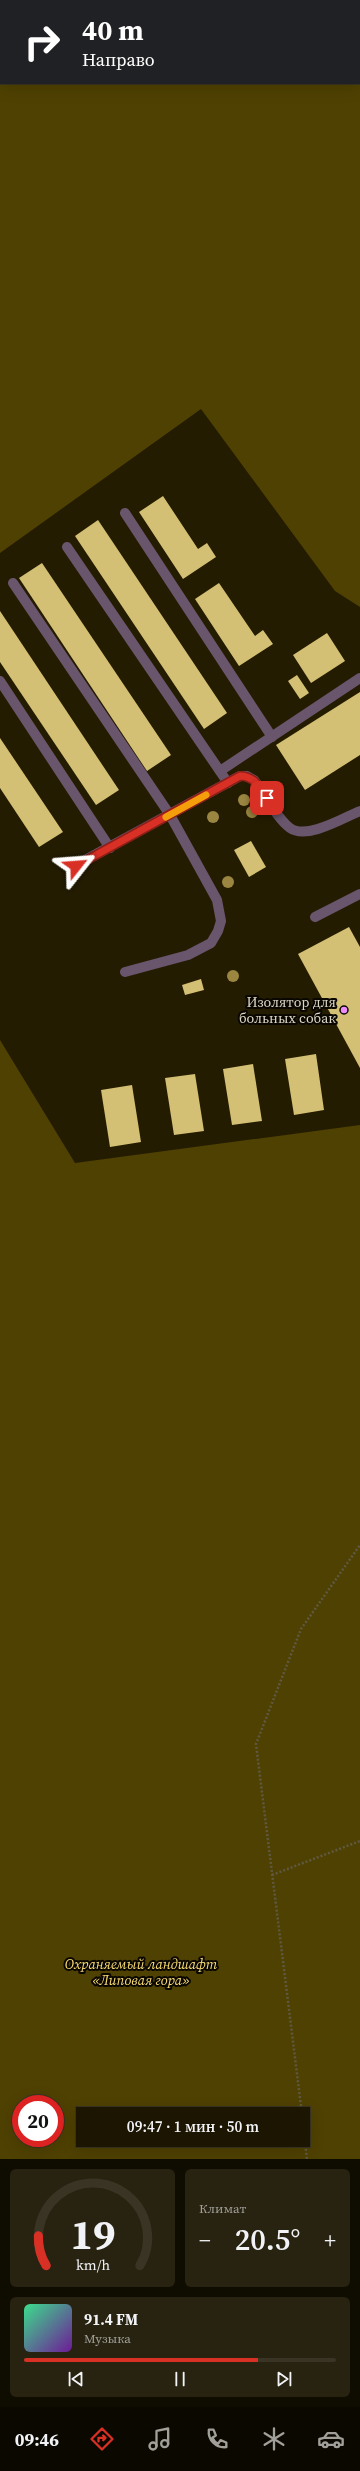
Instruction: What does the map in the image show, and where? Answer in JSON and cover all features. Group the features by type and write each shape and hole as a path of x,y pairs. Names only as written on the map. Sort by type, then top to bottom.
{"street":[{"path":"125,513 272,737"},
{"path":"67,547 228,783"},
{"path":"13,583 170,815 217,900 221,921 218,931 211,943 200,950 124,972"},
{"path":"220,771 360,678"},
{"path":"0,681 110,848"},
{"path":"76,866 240,776 248,776 254,780 284,822 298,831 311,831 360,811"},
{"path":"315,917 360,894"}],"path":[{"path":"301,2107 256,1744 301,1629 360,1545"},
{"path":"272,1875 360,1841"},
{"path":"306,2147 307,2159"}],"green space":[{"path":"0,84 360,84 360,607 335,591 201,409 0,553"},
{"name":"Охраняемый ландшафт «Липовая гора»","path":"0,1040 75,1163 360,1125 360,2159 0,2159"}],"building":[{"path":"163,496 198,549 207,543 216,557 183,579 139,512"},
{"path":"98,520 227,713 204,729 75,536"},
{"path":"42,563 171,755 147,771 19,578"},
{"path":"219,583 255,636 263,630 273,644 239,666 195,599"},
{"path":"0,611 119,790 96,805 0,662"},
{"path":"327,633 345,661 311,683 293,655"},
{"path":"297,675 309,693 300,699 288,681"},
{"path":"360,692 360,755 305,790 276,745"},
{"path":"0,738 63,832 39,847 0,788"},
{"path":"251,841 266,867 249,877 234,850"},
{"name":"Изолятор для больных собак","path":"349,927 360,947 360,1068 298,954"},
{"path":"201,979 204,990 185,995 182,985"},
{"path":"316,1054 324,1110 294,1115 285,1059"},
{"path":"253,1064 262,1121 232,1125 223,1069"},
{"path":"195,1074 204,1131 174,1135 165,1078"},
{"path":"132,1085 141,1142 110,1147 101,1090"}],"slow traffic":[{"path":"166,817 206,795"}],"place":[{"name":"Изолятор для больных собак","path":"344,1010"}],"route":[{"path":"76,866 240,776 248,776 254,780 267,798"}]}
